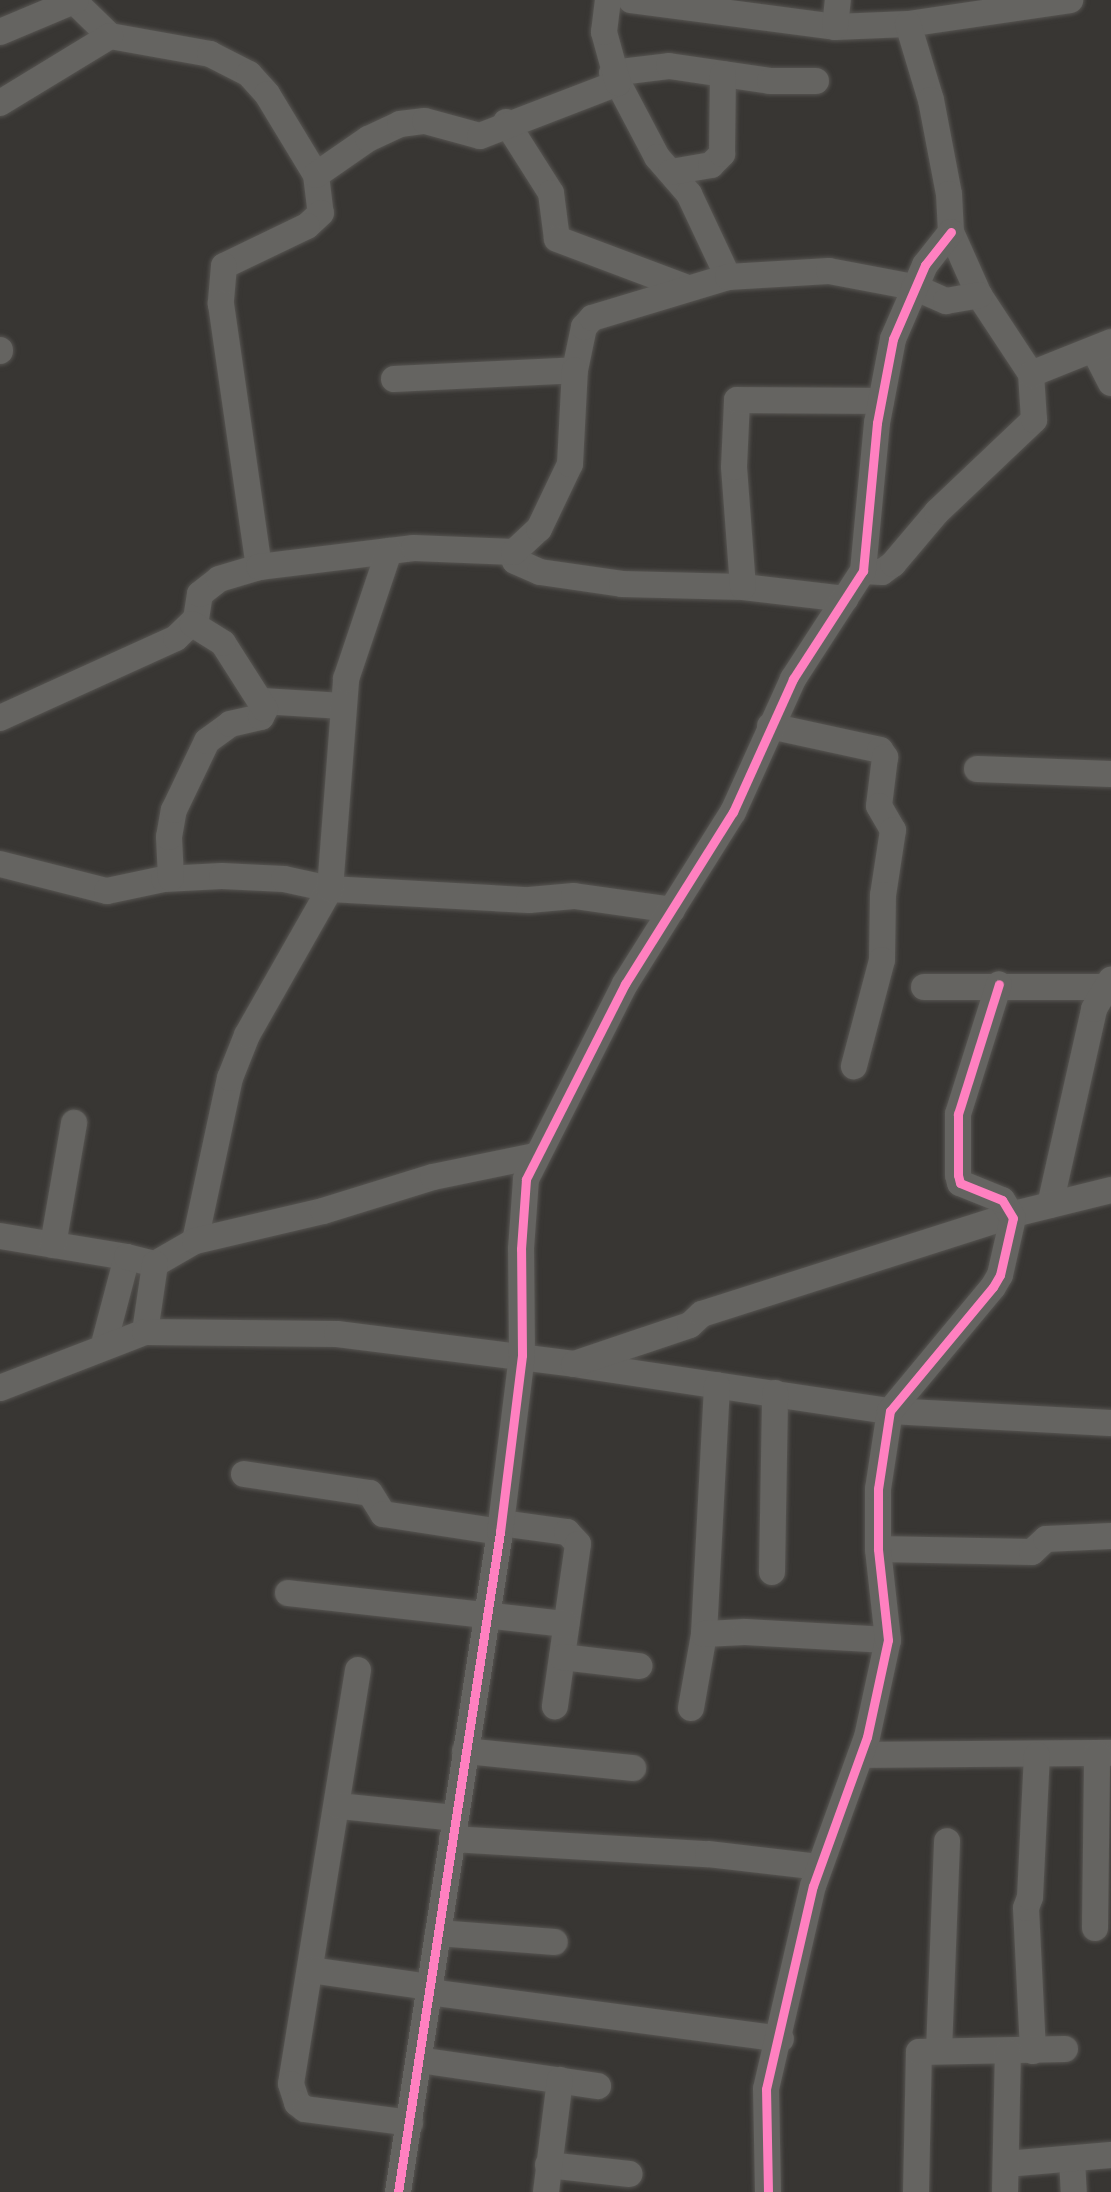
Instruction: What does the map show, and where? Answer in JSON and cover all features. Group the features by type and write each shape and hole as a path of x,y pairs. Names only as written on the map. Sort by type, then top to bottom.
{"street":[{"path":"0,32 19,9 75,0 110,36 210,54 249,75 267,94 316,175 321,214 307,226 224,266 221,304 259,568"},
{"path":"608,0 604,32 615,78 657,157 689,194 728,277"},
{"path":"631,0 835,27 908,24 1069,0"},
{"path":"835,27 838,0"},
{"path":"863,571 883,572 893,564 937,512 1034,420 1031,374 979,295 951,232 949,194 931,100 908,24"},
{"path":"0,103 110,36"},
{"path":"316,175 368,139 400,124 425,121 471,136 615,78 669,66 770,81 816,80"},
{"path":"671,173 719,160 723,74"},
{"path":"506,122 551,193 557,239 685,287"},
{"path":"398,2192 465,1751 489,1616 522,1355 522,1222 526,1180 535,1156 604,1021 733,812 770,726 812,644 863,571 881,401 893,339 914,286 951,232"},
{"path":"0,718 176,638 192,624 206,587 259,568 389,551 514,552 539,528 570,464 575,370 584,327 592,318 685,287 728,277 829,271 914,286 946,301 979,295"},
{"path":"1031,374 1103,346 1111,383"},
{"path":"394,379 575,370"},
{"path":"743,587 734,467 737,400 881,401"},
{"path":"195,1241 230,1078 247,1035 330,889 346,678 389,551"},
{"path":"514,552 515,561 524,567 622,584 743,587 845,599"},
{"path":"172,878 169,836 174,810 207,741 230,724 261,717 263,701 223,643 192,624"},
{"path":"263,701 342,706"},
{"path":"770,726 880,750 885,757 880,806 893,831 883,895 882,960 854,1066"},
{"path":"977,769 1111,774"},
{"path":"0,864 107,891 172,878 284,879 330,889 529,900 574,896 672,910"},
{"path":"924,987 950,989 999,984 1109,983"},
{"path":"1050,1205 1094,1009 1109,983"},
{"path":"768,2192 766,2089 781,2039 818,1867 861,1755 888,1640 878,1549 877,1489 890,1411 993,1287 1000,1275 1012,1221 1002,1200 960,1183 958,1175 958,1114 999,984"},
{"path":"53,1245 74,1123"},
{"path":"0,1236 155,1264 195,1241 323,1211 433,1177 535,1156"},
{"path":"575,1364 690,1325 702,1314 1012,1221 1050,1205 1111,1190"},
{"path":"1012,1221 1111,1203"},
{"path":"104,1344 127,1257"},
{"path":"145,1332 155,1264"},
{"path":"0,1388 104,1344 145,1332 337,1334 522,1355 890,1411 1111,1423"},
{"path":"691,1708 704,1634 718,1385"},
{"path":"772,1572 775,1393"},
{"path":"244,1474 370,1493 383,1514 575,1537 555,1706"},
{"path":"878,1549 1032,1552 1042,1541 1053,1538 1111,1536"},
{"path":"288,1593 566,1624"},
{"path":"704,1634 745,1632 888,1640"},
{"path":"562,1657 639,1666"},
{"path":"358,1670 339,1806 292,2064 291,2084 297,2103 305,2109 410,2123"},
{"path":"465,1751 633,1768"},
{"path":"861,1755 1104,1753 1095,1928"},
{"path":"1005,2192 1020,2052 1026,1909 1030,1897 1037,1755"},
{"path":"339,1806 453,1828 818,1867"},
{"path":"939,2051 947,1841"},
{"path":"438,1933 555,1942"},
{"path":"310,1970 429,1990 781,2039"},
{"path":"916,2192 917,2056 925,2050 1020,2052 1065,2049"},
{"path":"419,2060 598,2086"},
{"path":"545,2192 559,2080"},
{"path":"1006,2164 1111,2155"},
{"path":"1072,2159 1074,2192"},
{"path":"548,2165 630,2174"}],"cycle path":[{"path":"398,2192 500,1532 522,1355 521,1249 526,1179 625,984 733,812 793,679 863,571 877,423 893,339 925,265 951,232"},
{"path":"768,2192 766,2089 813,1886 867,1737 888,1640 878,1549 878,1489 890,1411 993,1287 1000,1275 1013,1218 1002,1200 960,1183 958,1175 958,1114 999,984"}]}
